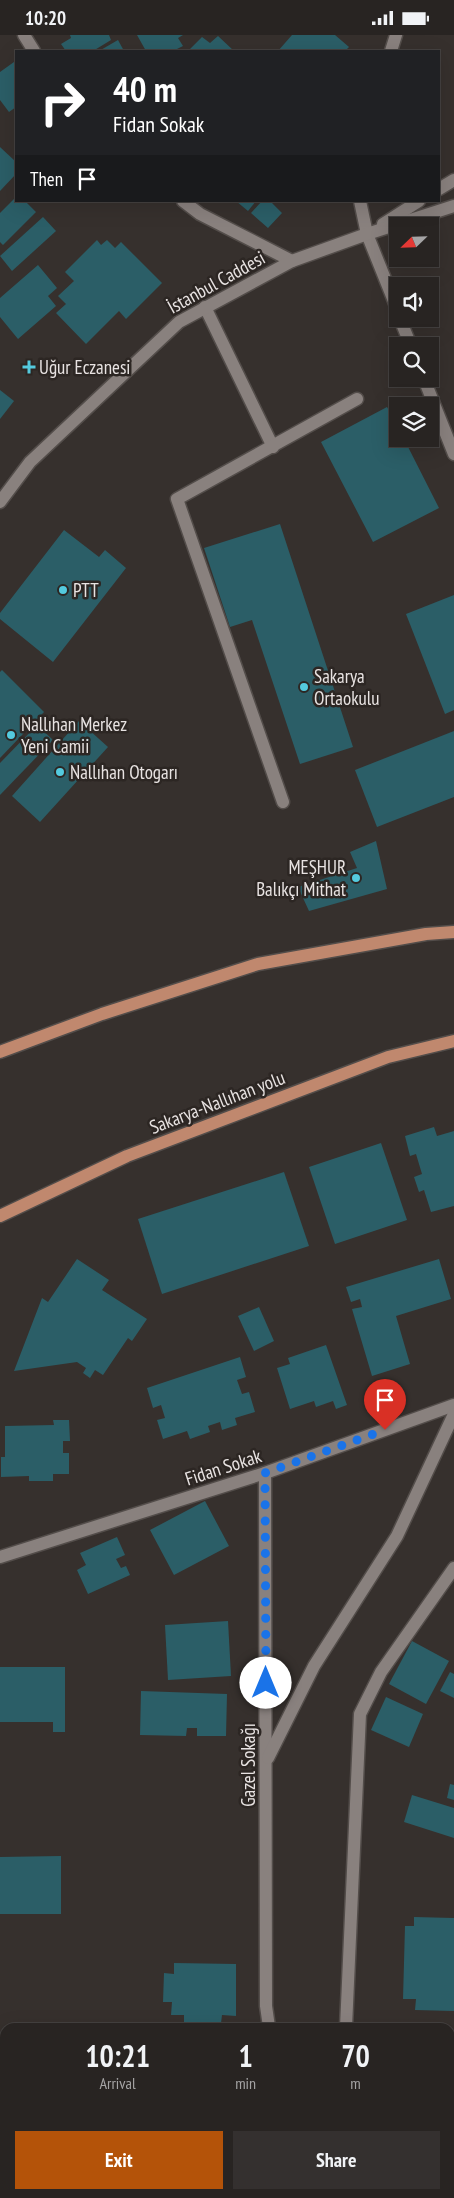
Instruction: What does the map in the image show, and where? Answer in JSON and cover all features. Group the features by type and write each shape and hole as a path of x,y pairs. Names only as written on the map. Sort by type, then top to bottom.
{"main road":[{"path":"0,1053 102,1014 258,964 426,934 454,932"},
{"name":"Sakarya-Nallıhan yolu","path":"0,1216 137,1152 388,1057 454,1041"}],"street":[{"path":"24,35 33,50"},
{"path":"391,50 396,35"},
{"path":"440,188 454,180"},
{"path":"184,202 200,214 292,261"},
{"path":"360,202 367,234 389,289"},
{"path":"367,234 417,202"},
{"path":"367,234 454,206"},
{"name":"İstanbul Caddesi","path":"0,502 30,462 179,322 292,261 367,234"},
{"path":"205,307 273,447"},
{"path":"427,387 454,454"},
{"path":"283,802 177,499 357,399"},
{"name":"Fidan Sokak","path":"0,1557 265,1473 454,1405"},
{"path":"266,1760 314,1666 397,1536 454,1414"},
{"name":"Gazel Sokağı","path":"265,1473 266,2006 268,2023"},
{"path":"346,2023 360,1713 381,1672 454,1569"}],"building":[{"path":"70,35 109,35 111,40 95,50 65,50 61,44 71,38"},
{"path":"137,35 183,35 178,38 183,46 175,50 145,50"},
{"path":"292,35 335,35 349,47 346,50 279,50"},
{"path":"218,36 233,50 189,50 202,37 210,43"},
{"path":"118,40 123,50 101,50"},
{"path":"14,62 15,64 15,108 9,112 0,100 0,72"},
{"path":"0,147 15,161 15,175 0,191"},
{"path":"15,198 15,202 26,202 36,212 3,245 0,242 0,213"},
{"path":"237,202 255,202 248,211"},
{"path":"261,202 273,202 282,213 268,228 251,213"},
{"path":"43,217 56,231 12,271 0,256"},
{"path":"97,240 101,245 107,240 115,248 121,242 162,283 126,319 119,311 86,344 56,313 66,304 58,296 74,281 65,272"},
{"path":"38,265 57,288 48,296 56,306 18,339 0,317 0,298"},
{"path":"0,390 14,401 0,419"},
{"path":"387,407 389,411 389,447 408,447 439,508 373,542 321,442"},
{"name":"Sakarya Ortaokulu","path":"280,524 353,747 300,764 252,620 230,627 204,548"},
{"name":"PTT","path":"64,530 99,557 105,550 126,568 53,662 0,619 0,613"},
{"path":"454,595 454,710 445,714 406,614"},
{"name":"Nallıhan Merkez Yeni Camii","path":"2,670 44,712 0,758 0,672"},
{"name":"Nallıhan Otogarı","path":"79,721 108,747 40,822 12,796"},
{"path":"37,725 53,740 0,795 0,763"},
{"name":"Sakarya Ortaokulu","path":"454,731 454,797 377,827 355,770"},
{"name":"MEŞHUR Balıkçı Mithat","path":"376,841 387,889 309,911 298,887 357,868 350,852"},
{"path":"434,1127 437,1136 454,1131 454,1206 431,1212 424,1190 419,1192 414,1177 422,1174 416,1154 410,1156 405,1136"},
{"path":"381,1143 407,1220 335,1244 309,1167"},
{"path":"284,1172 309,1246 162,1294 138,1219"},
{"path":"77,1259 109,1280 102,1290 147,1319 132,1341 128,1338 103,1375 95,1370 90,1378 83,1373 86,1368 77,1362 14,1371 42,1298 48,1302"},
{"path":"439,1259 451,1299 396,1316 410,1364 372,1376 352,1309 362,1307 360,1299 351,1302 346,1287"},
{"path":"259,1307 274,1341 254,1351 238,1316"},
{"path":"326,1345 347,1405 336,1409 333,1401 316,1407 314,1401 290,1409 277,1368 290,1364 288,1358"},
{"path":"240,1357 246,1377 237,1380 242,1394 249,1392 255,1412 235,1418 237,1425 222,1430 220,1422 208,1426 210,1432 190,1439 187,1431 163,1439 157,1420 165,1418 161,1405 153,1408 147,1388"},
{"path":"53,1420 69,1420 70,1441 63,1441 63,1453 69,1453 69,1474 53,1474 53,1481 29,1481 29,1476 1,1477 1,1457 5,1457 5,1426 54,1425"},
{"path":"205,1501 229,1546 174,1575 150,1530"},
{"path":"117,1537 125,1555 116,1559 121,1568 126,1566 130,1575 88,1594 77,1570 86,1565 80,1553"},
{"path":"228,1621 231,1676 168,1680 165,1625"},
{"path":"412,1641 449,1661 426,1704 389,1684"},
{"path":"0,1667 65,1667 65,1732 53,1732 53,1722 0,1722"},
{"path":"450,1672 454,1674 454,1698 440,1691"},
{"path":"141,1691 227,1694 226,1736 197,1736 197,1728 187,1728 186,1736 140,1735"},
{"path":"386,1697 423,1714 409,1747 371,1730"},
{"path":"450,1784 454,1785 454,1800 447,1798"},
{"path":"412,1795 454,1808 454,1838 404,1822"},
{"path":"61,1856 61,1914 0,1914 0,1857"},
{"path":"414,1917 454,1918 454,2011 415,2010 416,1999 403,1999 405,1926 414,1926"},
{"path":"174,1963 236,1964 236,2016 222,2015 221,2023 184,2022 184,2015 171,2015 172,2002 163,2002 164,1973 174,1974"}],"place":[{"name":"Uğur Eczanesi","path":"29,367"},
{"name":"PTT","path":"63,590"},
{"name":"Sakarya Ortaokulu","path":"304,687"},
{"name":"Nallıhan Merkez Yeni Camii","path":"11,735"},
{"name":"Nallıhan Otogarı","path":"60,772"},
{"name":"MEŞHUR Balıkçı Mithat","path":"356,878"}],"route":[{"path":"266,1683 265,1473 385,1430"}]}
